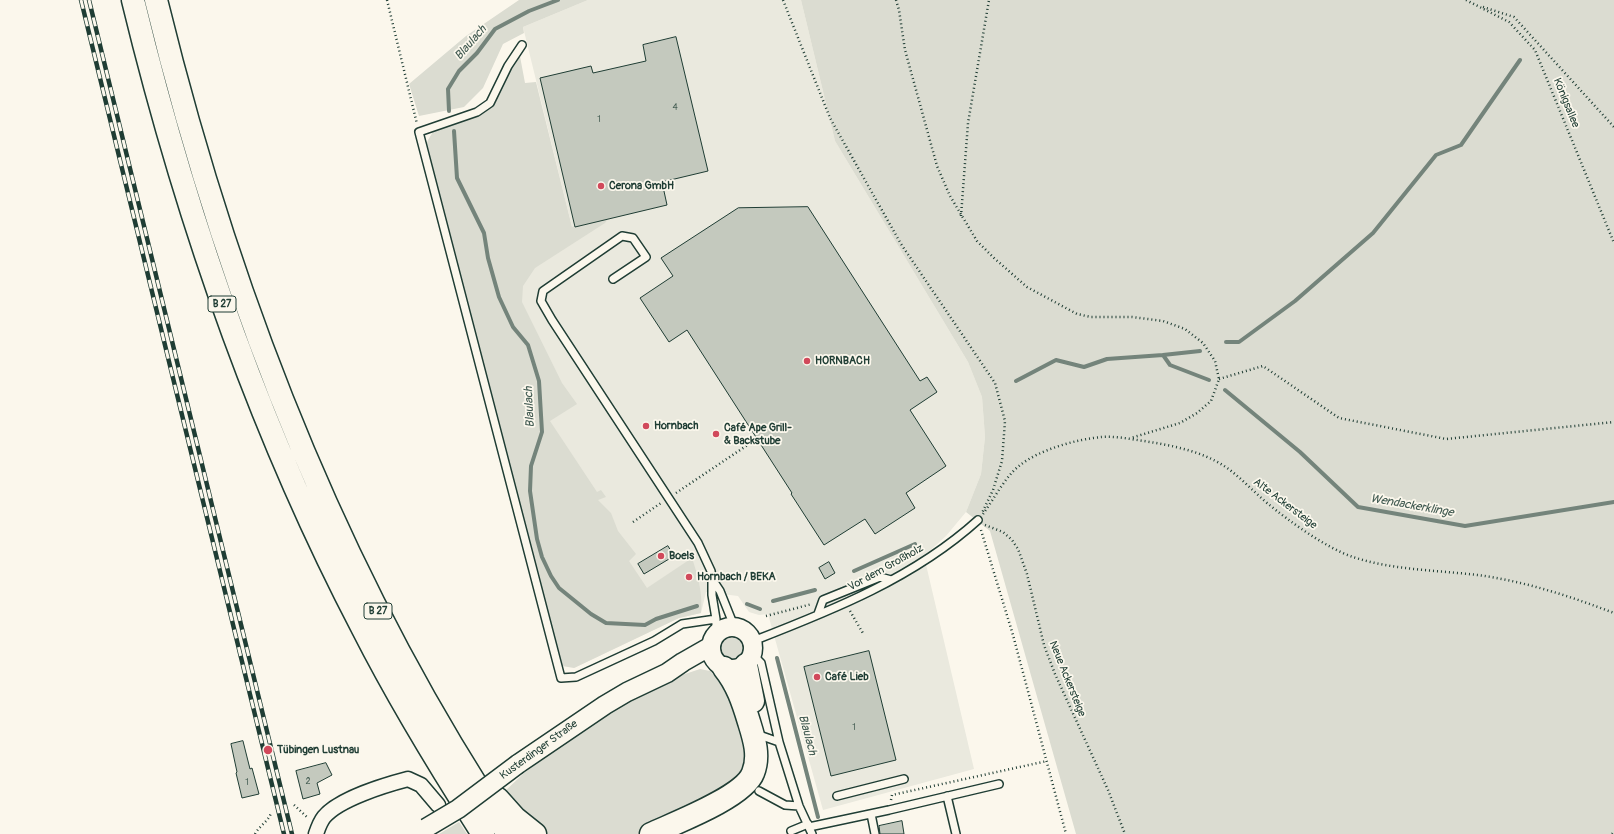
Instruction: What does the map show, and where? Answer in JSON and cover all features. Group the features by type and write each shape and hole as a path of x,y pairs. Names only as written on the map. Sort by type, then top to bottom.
{"highway":[{"name":"B 27","path":"133,0 168,134 198,235 233,334 273,437 316,534 372,646 430,749 483,834"},
{"name":"B 27","path":"156,0 188,121 218,223 248,310 289,418 335,522 378,610 430,706 508,834"},
{"path":"674,834 739,806 749,801 759,792 767,769 770,739 748,681 750,653"},
{"path":"651,834 735,792 749,780 753,773 756,761 754,738 735,683 720,665"},
{"path":"465,765 486,783 515,818 535,834"}],"street":[{"path":"734,626 746,631 750,653 739,668 731,669 720,665 711,652 714,633 727,627 734,626"},
{"name":"Kusterdinger Straße","path":"421,831 458,809 518,764 605,705 627,692 667,673 683,662 714,633"},
{"name":"Kusterdinger Straße","path":"667,673 720,665"},
{"path":"318,830 326,815 341,805 367,792 408,779 421,785 438,806"}],"lane":[{"path":"522,45 508,66 490,103 477,112 420,132 561,678 576,677 654,640 682,624 714,633 712,578"},
{"path":"614,279 646,257 633,238 622,236 543,291 541,301 698,543 734,626"},
{"name":"Vor dem Großholz","path":"750,653 818,614 870,592 921,564 958,538 978,520"},
{"path":"818,614 823,600 880,576 891,580"},
{"path":"770,739 810,828"},
{"path":"837,796 904,779"},
{"path":"791,831 810,828 817,825 889,810 998,784"},
{"path":"759,792 785,804 799,806"},
{"path":"947,796 956,834"},
{"path":"871,814 875,834"}],"path":[{"path":"387,0 420,132"},
{"path":"783,0 830,118 902,244 995,383 1005,421 1002,461 993,490 978,520 1013,635 1066,834"},
{"path":"896,0 905,50 937,166 950,196 977,241 1027,287 1077,314 1091,317 1132,317 1163,321 1185,329 1203,343 1215,361 1219,379 1211,401 1197,414 1180,423 1129,439"},
{"path":"961,216 968,123 989,0"},
{"name":"Königsallee","path":"1466,0 1509,22 1535,50 1614,243"},
{"path":"1477,5 1514,17 1614,127"},
{"path":"1219,379 1263,366 1338,418 1446,439 1614,422"},
{"name":"Alte Ackersteige","path":"978,520 1018,466 1027,460 1057,447 1090,438 1112,437 1129,439 1185,449 1211,459 1230,470 1267,503 1310,534 1351,556 1394,566 1485,576 1519,582 1614,613"},
{"path":"633,522 758,438"},
{"name":"Neue Ackersteige","path":"978,520 989,527 996,528 1003,532 1012,540 1018,549 1027,574 1044,645 1055,674 1108,790 1125,834"},
{"path":"766,616 799,608 823,600"},
{"path":"846,603 864,635"},
{"path":"889,810 892,795 1047,761"},
{"path":"294,805 318,830"},
{"path":"255,834 259,827 268,820 271,813"}],"shaded area":[{"path":"519,0 588,0 523,27 524,33 503,44 483,88 464,107 419,116 409,84 466,36"},
{"path":"588,0 801,0 835,141 968,362 982,397 985,437 981,474 966,512 946,536 924,556 974,769 823,810 768,614 759,615 749,612 738,596 706,592 701,613 679,618 574,668 507,246 572,227 523,27"},
{"path":"801,0 1614,0 1614,834 1076,834 990,531 966,512 981,474 985,437 982,397 968,362 835,141"},
{"path":"519,51 525,83 536,82 572,227 608,219 605,223 535,268 523,286 522,302 562,383 577,404 550,421 597,492 601,490 606,497 598,500 611,513 618,531 636,554 629,561 647,588 692,558 701,592 701,613 679,618 574,668 562,666 556,657 424,151 434,130 490,103"},
{"path":"732,634 742,638 746,648 742,658 732,662 722,658 718,648 722,638"},
{"path":"700,669 715,672 723,677 750,742 744,776 646,831 637,834 547,834 542,832 502,794 524,773 592,722 645,691 670,679"},
{"path":"459,822 467,834 439,834"}],"building":[{"path":"676,37 708,171 662,182 667,205 575,227 540,78 591,66 593,73 646,61 643,45"},
{"name":"HORNBACH","path":"808,207 920,381 927,377 937,392 910,410 946,466 906,493 915,508 875,534 865,519 824,545 687,330 669,342 640,298 673,276 661,258 738,208"},
{"path":"668,546 674,556 644,574 638,564"},
{"path":"829,562 835,573 825,579 819,568"},
{"path":"869,651 896,760 831,776 804,667"},
{"path":"243,741 250,769 252,768 259,794 242,798 231,744"},
{"path":"326,763 332,775 317,783 320,794 303,799 296,771"},
{"path":"902,821 904,834 880,834 879,826"}],"waterway":[{"name":"Blaulach","path":"449,111 448,89 459,71 477,53 495,29 529,11 558,0"},
{"path":"1226,342 1239,342 1295,301 1373,233 1436,155 1461,145 1520,60"},
{"name":"Blaulach","path":"454,131 457,178 484,233 488,258 499,297 513,327 528,345 539,381 542,432 531,466 530,491 537,539 542,557 551,576 559,588 591,614 606,623 645,625 656,619 697,606"},
{"path":"1163,355 1200,351"},
{"name":"Wendackerklinge","path":"1016,381 1056,360 1084,367 1107,359 1163,355 1170,365 1209,380"},
{"name":"Wendackerklinge","path":"1225,390 1300,452 1358,507 1465,526 1614,502"},
{"name":"Wendackerklinge","path":"854,571 915,544"},
{"name":"Wendackerklinge","path":"773,601 815,590"},
{"name":"Blaulach","path":"747,604 760,609"},
{"name":"Blaulach","path":"777,658 818,817"}],"railway":[{"path":"81,0 284,834"},
{"path":"89,0 292,834"}],"place":[{"name":"Cerona GmbH","path":"601,186"},
{"name":"HORNBACH","path":"807,361"},
{"name":"Hornbach","path":"646,426"},
{"name":"Café Ape Grill- & Backstube","path":"716,434"},
{"name":"Boels","path":"661,556"},
{"name":"Hornbach / BEKA","path":"689,577"},
{"name":"Café Lieb","path":"817,677"},
{"name":"Tübingen Lustnau","path":"268,750"}]}
